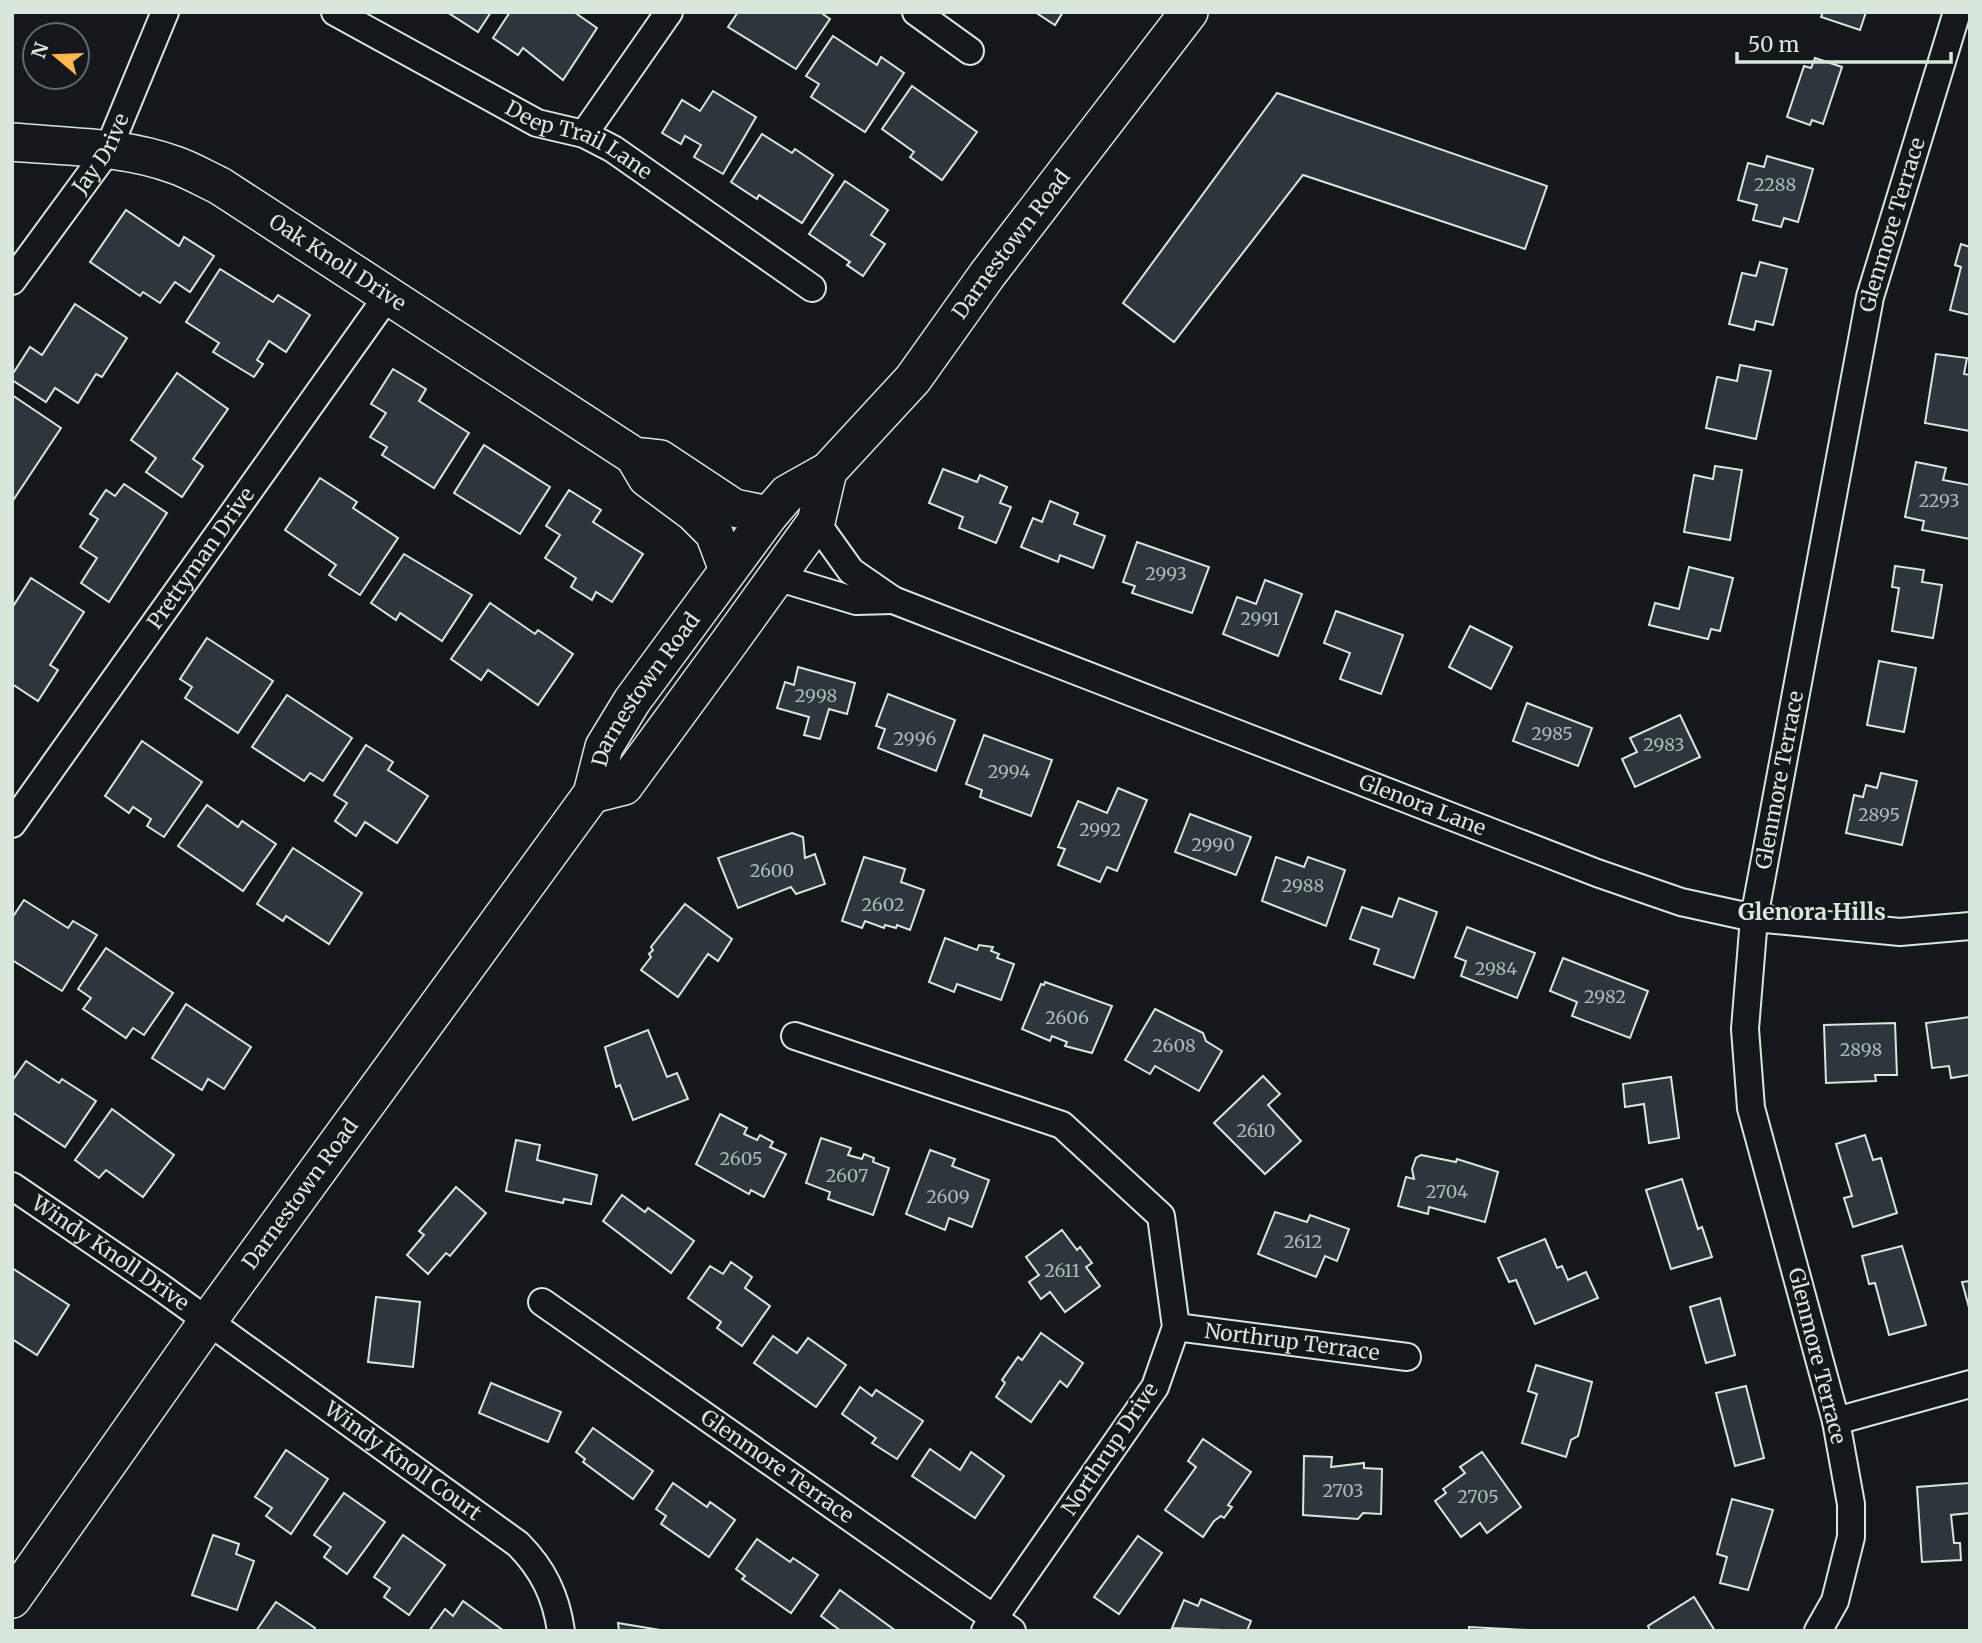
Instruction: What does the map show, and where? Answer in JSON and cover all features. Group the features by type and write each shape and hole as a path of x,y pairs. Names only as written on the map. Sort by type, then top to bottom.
{"main road":[{"name":"Darnestown Road","path":"12,1599 208,1321 592,794 604,747 632,701 728,570 787,494 828,471 913,379 987,275 1189,12"},
{"name":"Oak Knoll Drive","path":"12,142 107,150 175,164 220,186 634,456 647,478 694,513 715,533 728,570"},
{"name":"Oak Knoll Drive","path":"634,456 660,459 734,508 769,515"},
{"name":"Darnestown Road","path":"592,794 624,786 816,522 828,471"},
{"path":"666,655 709,631 733,607 776,577"}],"street":[{"name":"Jay Drive","path":"12,281 107,150 165,12"},
{"name":"Deep Trail Lane","path":"334,12 537,123 584,134 613,149 812,288"},
{"path":"584,134 669,12"},
{"path":"916,12 970,51"},
{"name":"Glenmore Terrace","path":"1818,1631 1835,1601 1851,1537 1851,1504 1836,1421 1751,1108 1745,1028 1754,918 1870,298 1958,45 1957,12"},
{"name":"Prettyman Drive","path":"12,824 389,294"},
{"name":"Glenora Lane","path":"816,522 850,571 893,600 1597,873 1681,902 1754,918 1900,933 1970,926"},
{"name":"Glenora Lane","path":"776,577 856,601 893,600"},
{"name":"Northrup Drive","path":"795,1036 1062,1125 1161,1216 1176,1327 1155,1387 997,1627"},
{"name":"Windy Knoll Drive","path":"12,1186 208,1321"},
{"name":"Glenmore Terrace","path":"542,1302 997,1627"},
{"name":"Windy Knoll Court","path":"208,1321 518,1544 537,1563 557,1603 561,1631"},
{"name":"Northrup Terrace","path":"1176,1327 1407,1357"},
{"path":"1836,1421 1970,1384"}],"building":[{"path":"447,12 491,12 478,32"},
{"path":"510,12 574,12 597,28 563,80 523,48 518,55 493,38"},
{"path":"738,12 820,12 830,19 796,69 728,27"},
{"path":"1035,12 1063,12 1055,25"},
{"path":"1823,12 1866,12 1860,30 1821,17"},
{"path":"833,36 877,65 881,57 904,73 865,132 811,97 819,84 806,76"},
{"path":"1815,58 1842,67 1823,124 1812,120 1810,125 1787,117 1804,66 1811,68"},
{"path":"912,86 977,132 942,180 910,157 914,152 882,129"},
{"path":"713,91 756,117 723,174 694,157 701,145 685,136 681,144 662,133 682,100 700,111"},
{"path":"1277,93 1547,186 1525,249 1303,175 1174,342 1123,303"},
{"path":"762,134 792,153 795,149 833,175 802,223 759,195 757,199 731,182"},
{"path":"1767,156 1813,169 1798,222 1784,218 1781,227 1753,220 1757,205 1738,200 1748,163 1764,167"},
{"path":"845,181 888,210 871,235 885,244 863,276 847,265 850,262 809,234"},
{"path":"126,210 179,246 184,237 214,256 190,292 175,282 160,303 143,292 140,296 90,262"},
{"path":"1961,244 1970,247 1970,315 1950,310 1961,267 1955,265"},
{"path":"1760,262 1787,269 1773,325 1756,321 1754,330 1729,324 1742,273 1756,276"},
{"path":"220,269 273,302 278,295 310,315 286,352 269,341 257,360 263,364 254,377 213,352 219,343 186,322"},
{"path":"75,304 127,338 102,377 96,374 78,403 55,388 46,402 12,380 12,375 30,347 42,355"},
{"path":"1936,354 1967,358 1964,374 1970,375 1970,431 1925,423"},
{"path":"1740,365 1771,371 1756,439 1706,428 1717,377 1737,381"},
{"path":"393,369 426,389 419,401 469,433 434,488 382,455 387,447 370,437 386,413 371,404"},
{"path":"177,373 228,409 193,459 203,466 182,497 146,472 156,458 131,440"},
{"path":"12,395 61,428 12,502"},
{"path":"484,445 550,487 520,534 454,493"},
{"path":"1916,462 1946,468 1943,480 1970,485 1970,539 1922,530 1924,521 1905,517"},
{"path":"1715,466 1742,470 1730,540 1684,532 1694,475 1713,479"},
{"path":"943,469 977,482 980,475 1007,487 1000,503 1011,507 996,543 959,528 963,517 929,503"},
{"path":"320,478 357,502 353,508 398,538 360,595 329,575 336,565 285,530"},
{"path":"124,484 167,513 109,602 81,583 97,558 80,547 98,519 90,514 106,490 115,496"},
{"path":"569,490 601,510 593,522 643,554 612,602 596,592 592,600 571,587 576,578 545,558 560,535 546,526"},
{"path":"1050,501 1078,513 1074,524 1105,536 1093,568 1060,555 1058,562 1021,547 1033,518 1042,522"},
{"path":"1137,542 1209,567 1192,613 1132,593 1135,586 1123,582"},
{"path":"404,554 472,595 442,641 400,613 396,620 371,603"},
{"path":"1895,566 1924,570 1922,582 1942,585 1933,638 1892,631 1899,588 1892,587"},
{"path":"1689,567 1733,578 1720,631 1711,629 1708,639 1649,625 1655,603 1679,609"},
{"path":"31,578 84,612 50,665 58,670 38,701 12,684 12,608"},
{"path":"1265,580 1302,594 1278,656 1223,634 1237,597 1256,604"},
{"path":"490,603 535,634 538,630 573,654 538,705 488,670 481,680 451,659"},
{"path":"1336,611 1403,635 1381,694 1340,679 1350,653 1324,643"},
{"path":"1470,626 1512,647 1491,689 1449,667"},
{"path":"207,638 273,681 238,733 185,698 192,687 180,679"},
{"path":"1879,661 1916,668 1904,732 1867,725"},
{"path":"798,667 855,683 847,714 829,709 820,739 804,735 809,717 777,708 785,682 794,685"},
{"path":"888,694 955,720 936,771 878,748 885,729 876,726"},
{"path":"287,695 352,738 323,781 310,773 304,781 252,747"},
{"path":"1527,703 1592,728 1578,766 1513,741"},
{"path":"1680,715 1700,757 1635,787 1622,759 1637,752 1630,738"},
{"path":"984,735 1052,760 1031,816 980,797 982,790 966,784"},
{"path":"142,741 202,782 164,837 147,826 151,819 133,807 129,813 105,796"},
{"path":"366,745 393,762 388,770 428,796 397,843 365,822 356,836 335,821 347,803 334,795"},
{"path":"1881,773 1917,781 1902,845 1846,833 1854,795 1863,797 1866,785 1877,788"},
{"path":"1118,788 1147,800 1117,871 1107,867 1100,882 1058,865 1065,849 1058,847 1078,801 1107,813"},
{"path":"207,805 238,827 242,821 276,844 243,891 178,846"},
{"path":"1190,814 1251,837 1236,875 1175,852"},
{"path":"792,833 803,837 805,858 815,854 825,884 796,894 791,887 738,908 718,858"},
{"path":"293,848 362,893 329,944 286,916 283,921 257,904"},
{"path":"864,857 905,869 901,882 924,890 910,930 897,925 896,928 885,925 884,928 865,921 862,928 842,921"},
{"path":"1276,857 1304,867 1308,857 1345,870 1326,926 1262,901"},
{"path":"1399,898 1437,912 1414,978 1374,964 1379,949 1350,939 1362,907 1392,917"},
{"path":"24,900 68,928 73,921 97,935 62,991 12,960 12,918"},
{"path":"685,904 732,939 718,961 708,954 678,997 641,970 651,957 651,947"},
{"path":"1467,927 1535,953 1517,998 1461,976 1466,961 1455,957"},
{"path":"945,938 977,950 979,945 993,947 991,951 999,954 997,958 1014,964 1001,1000 957,984 954,992 929,982"},
{"path":"106,948 173,993 144,1035 133,1028 126,1038 83,1009 91,998 78,989"},
{"path":"1563,958 1648,991 1630,1038 1572,1016 1577,1002 1550,991"},
{"path":"1045,982 1112,1006 1092,1053 1065,1046 1067,1042 1052,1036 1050,1041 1022,1029 1041,984 1044,985"},
{"path":"186,1004 251,1047 224,1089 208,1079 202,1090 152,1058"},
{"path":"1155,1009 1203,1033 1206,1041 1222,1051 1199,1091 1155,1066 1150,1074 1125,1060"},
{"path":"1970,1017 1970,1075 1951,1078 1949,1066 1932,1068 1926,1023"},
{"path":"1895,1023 1897,1075 1875,1075 1876,1081 1826,1083 1824,1025"},
{"path":"648,1030 667,1077 677,1073 688,1099 633,1120 620,1085 616,1087 605,1047"},
{"path":"26,1061 59,1083 62,1079 96,1101 65,1147 12,1112 12,1081"},
{"path":"1263,1076 1280,1094 1268,1105 1301,1141 1265,1174 1214,1123"},
{"path":"1671,1077 1679,1138 1649,1143 1644,1104 1625,1107 1623,1084"},
{"path":"112,1109 174,1155 143,1197 106,1170 99,1178 75,1160"},
{"path":"720,1114 747,1128 744,1134 757,1140 760,1135 773,1142 770,1147 786,1154 764,1197 751,1190 749,1194 696,1164"},
{"path":"1865,1135 1873,1160 1881,1158 1897,1213 1853,1227 1844,1198 1852,1196 1836,1144"},
{"path":"821,1138 851,1148 848,1155 862,1159 864,1154 874,1158 873,1162 889,1168 873,1215 828,1199 830,1192 806,1183"},
{"path":"516,1140 540,1145 537,1160 597,1175 591,1204 564,1199 563,1203 506,1191"},
{"path":"930,1150 955,1159 952,1166 989,1180 972,1227 949,1218 945,1230 906,1214"},
{"path":"1421,1155 1456,1162 1457,1159 1498,1172 1485,1222 1429,1207 1428,1214 1398,1206 1406,1177 1414,1179 1412,1169 1416,1158"},
{"path":"1682,1179 1698,1229 1702,1227 1712,1257 1671,1269 1646,1190"},
{"path":"456,1187 486,1213 450,1256 446,1253 428,1274 407,1255 424,1235 419,1231"},
{"path":"622,1195 645,1212 648,1208 694,1241 671,1273 603,1221"},
{"path":"1275,1212 1307,1222 1310,1215 1349,1229 1337,1261 1325,1256 1316,1277 1258,1254"},
{"path":"1062,1230 1077,1250 1080,1247 1092,1263 1086,1267 1100,1286 1065,1312 1050,1292 1041,1299 1029,1282 1039,1275 1026,1257"},
{"path":"1545,1239 1557,1268 1562,1266 1568,1280 1586,1272 1598,1298 1535,1324 1516,1280 1509,1282 1498,1258"},
{"path":"1902,1246 1926,1325 1889,1335 1875,1283 1869,1284 1862,1256"},
{"path":"731,1262 752,1277 745,1288 770,1306 742,1346 717,1328 721,1322 688,1298 710,1266 723,1274"},
{"path":"12,1268 69,1305 37,1355 12,1339"},
{"path":"1970,1281 1970,1311 1962,1282"},
{"path":"376,1297 420,1302 413,1367 368,1362"},
{"path":"1720,1298 1735,1355 1706,1363 1690,1307"},
{"path":"1041,1333 1083,1363 1067,1387 1060,1381 1031,1422 996,1397 1005,1383 1002,1380 1018,1357 1022,1360"},
{"path":"773,1336 797,1353 808,1338 846,1365 816,1407 754,1363"},
{"path":"1536,1365 1592,1382 1578,1436 1571,1440 1566,1457 1522,1443 1537,1394 1528,1391"},
{"path":"491,1383 561,1412 548,1442 479,1413"},
{"path":"1746,1386 1764,1458 1735,1466 1716,1393"},
{"path":"860,1387 872,1396 876,1390 923,1421 897,1459 872,1443 876,1438 842,1414"},
{"path":"593,1428 653,1471 633,1499 583,1462 585,1459 576,1452"},
{"path":"1203,1439 1251,1472 1228,1505 1232,1507 1224,1518 1221,1516 1214,1521 1203,1537 1165,1510 1196,1467 1188,1461"},
{"path":"930,1449 960,1470 971,1452 1004,1476 975,1518 912,1476"},
{"path":"286,1450 328,1479 291,1534 266,1516 272,1508 255,1497"},
{"path":"1482,1452 1521,1507 1487,1533 1480,1523 1461,1537 1435,1501 1446,1493 1443,1489 1465,1473 1460,1467"},
{"path":"1304,1456 1332,1457 1331,1467 1364,1463 1364,1468 1382,1469 1381,1514 1363,1513 1358,1519 1303,1515"},
{"path":"673,1483 707,1507 710,1502 735,1520 709,1557 661,1524 666,1516 656,1509"},
{"path":"1969,1483 1970,1513 1951,1515 1954,1543 1960,1543 1961,1560 1922,1562 1917,1487"},
{"path":"344,1493 385,1522 347,1574 324,1557 331,1547 314,1535"},
{"path":"1732,1499 1773,1510 1748,1590 1720,1583 1727,1557 1717,1554"},
{"path":"213,1535 239,1544 236,1554 254,1561 237,1610 192,1595"},
{"path":"403,1535 445,1565 409,1615 384,1597 390,1588 374,1577"},
{"path":"1138,1536 1162,1553 1119,1614 1094,1597"},
{"path":"757,1539 790,1562 793,1558 818,1575 791,1613 742,1579 745,1576 736,1569"},
{"path":"840,1590 896,1631 841,1631 821,1616"},
{"path":"1694,1597 1715,1631 1650,1631 1648,1626"},
{"path":"1201,1599 1251,1621 1247,1631 1172,1628 1184,1600 1198,1606"},
{"path":"463,1601 504,1631 429,1631 445,1609 453,1616"},
{"path":"276,1602 315,1628 314,1631 256,1631"},
{"path":"618,1623 666,1631 619,1631"},
{"path":"1469,1627 1527,1630 1527,1631 1469,1631"}],"district":[{"name":"Glenora Hills","path":"1812,912"}]}
